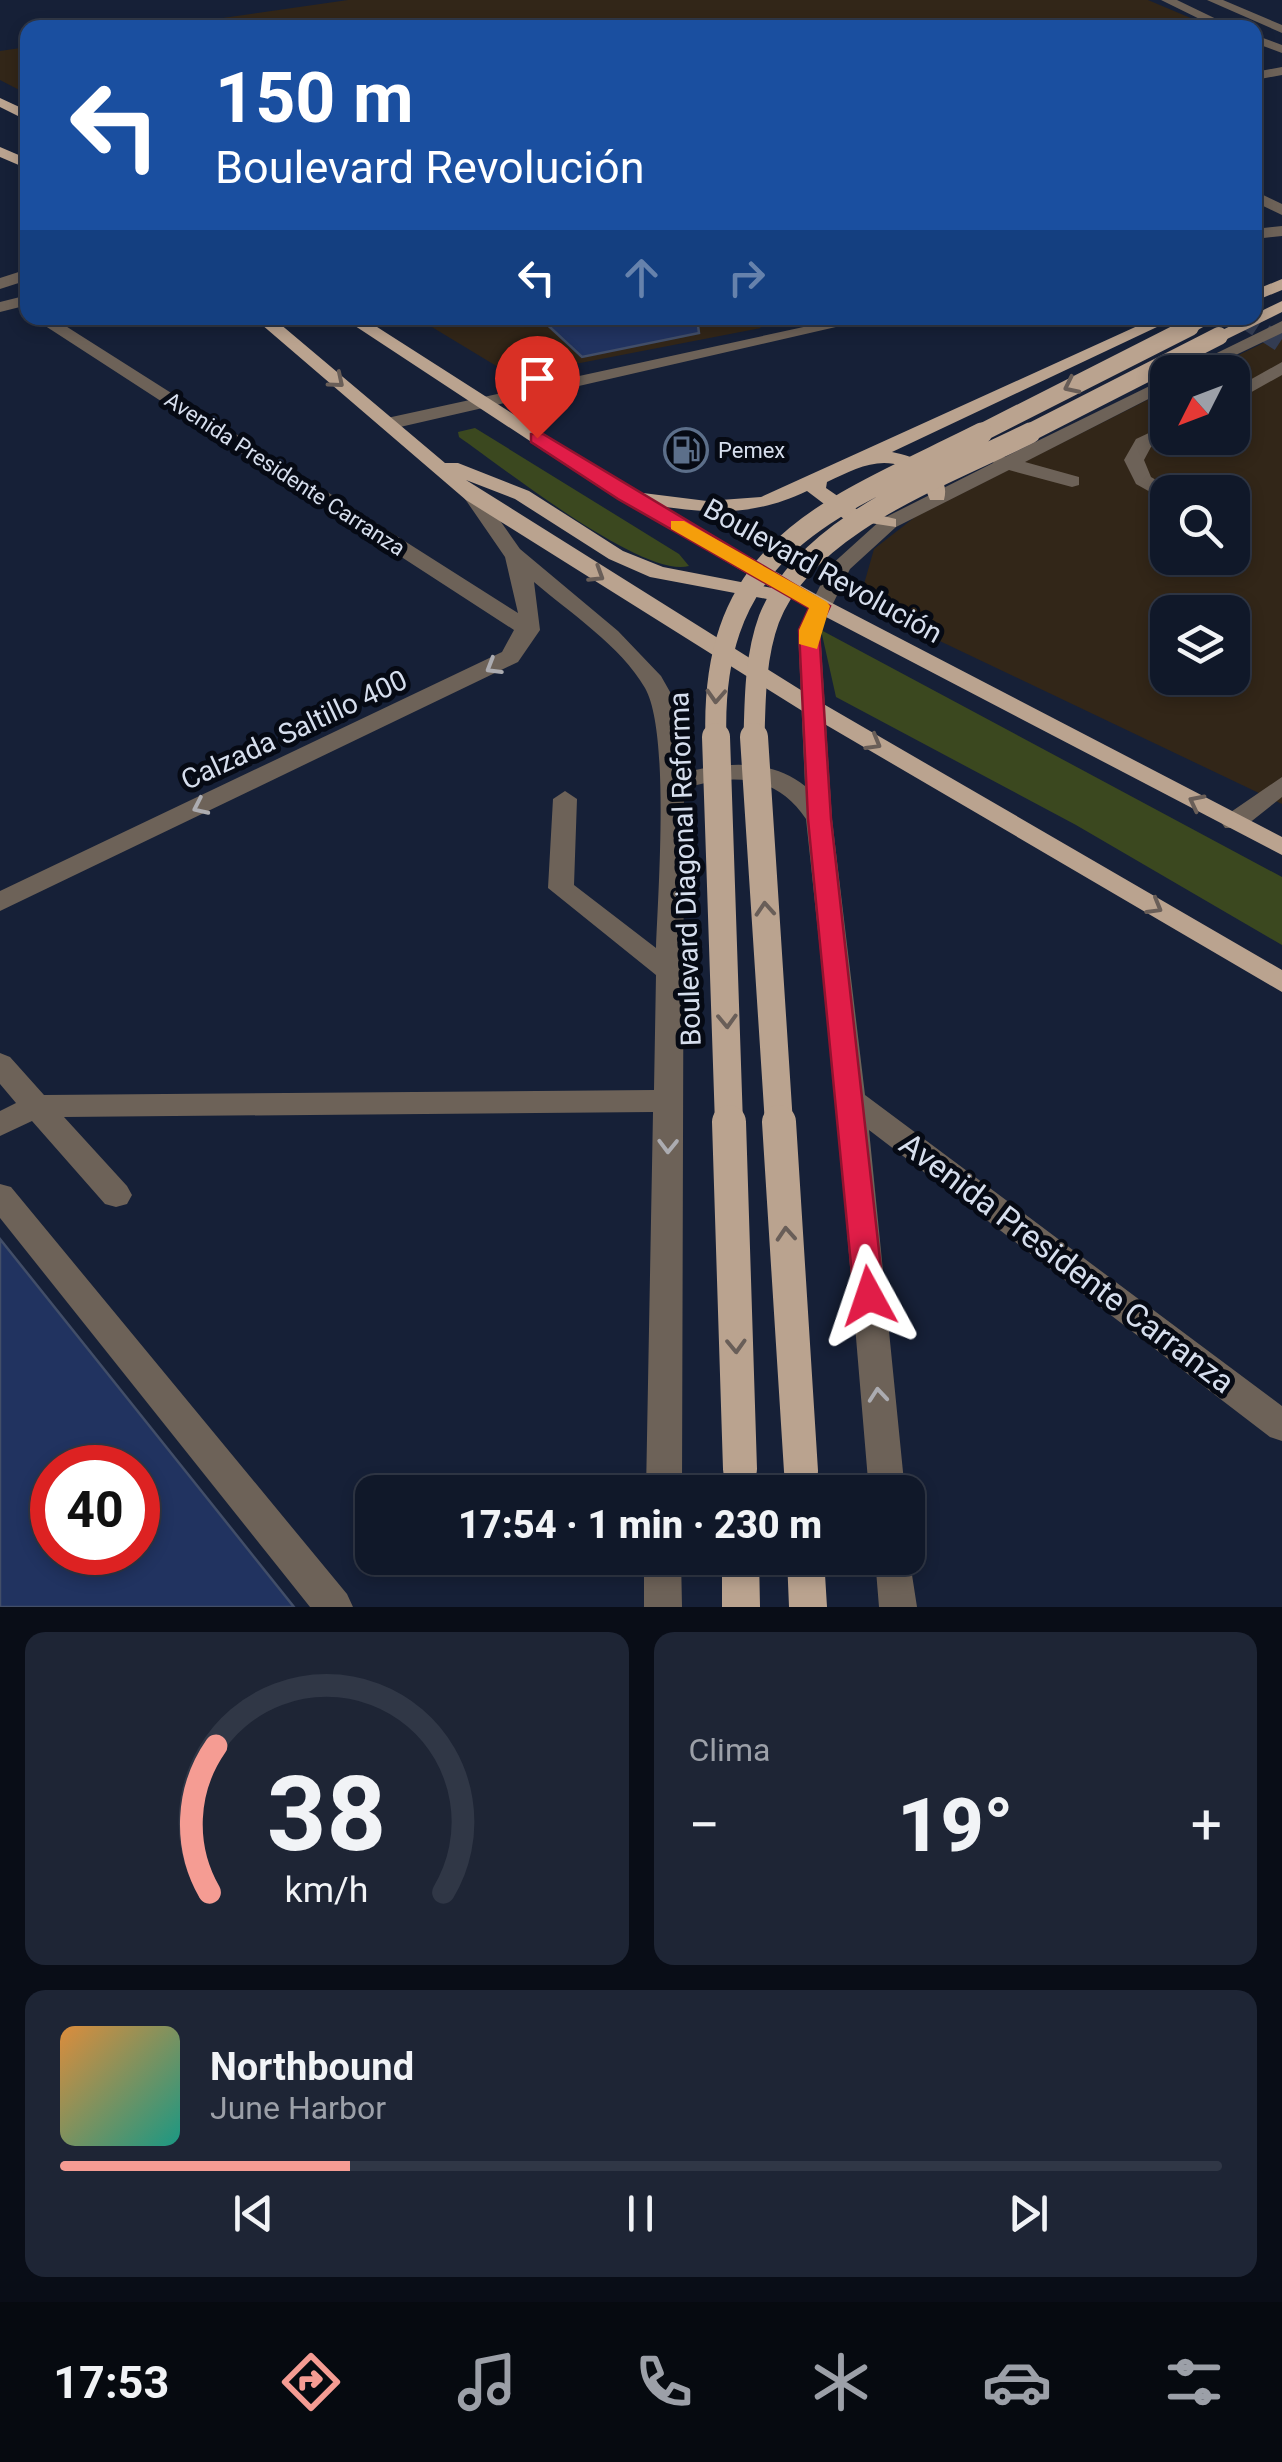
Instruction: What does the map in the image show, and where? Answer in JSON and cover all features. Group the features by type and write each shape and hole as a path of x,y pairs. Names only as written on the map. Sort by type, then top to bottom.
{"main road":[{"path":"271,325 473,496 812,707 1282,982"},
{"name":"Boulevard Revolución","path":"363,325 625,495 820,606 1282,847"},
{"path":"625,495 742,507 766,503 865,455 1197,325"},
{"path":"802,1475 757,783 758,666 765,632 779,595 798,570 844,528 1197,325"},
{"name":"Boulevard Diagonal Reforma","path":"740,1475 715,712 726,638 748,586 778,546 817,516 1197,325"},
{"path":"865,455 890,456 920,467 936,484 936,496"},
{"path":"432,459 522,495 616,555 658,572 731,584 820,606"},
{"path":"817,479 816,490 835,508 889,522"},
{"path":"741,1575 741,1607"},
{"path":"807,1575 808,1607"}],"street":[{"path":"1167,0 1211,20"},
{"path":"1213,0 1261,20"},
{"name":"Avenida Presidente Carranza","path":"53,325 528,630"},
{"path":"388,424 478,400 833,325"},
{"path":"1222,355 1282,326"},
{"path":"1250,387 1282,367"},
{"path":"885,1475 852,1100 820,819 809,630 841,566 889,522 1150,391"},
{"path":"1150,439 1143,443 1134,460 1143,480 1150,484"},
{"path":"1002,462 1072,481"},
{"path":"473,496 513,553 610,636 653,681 666,706 672,785 664,1475"},
{"path":"513,553 532,605 528,630"},
{"name":"Calzada Saltillo 400","path":"0,902 477,676 510,657 528,630"},
{"path":"672,785 703,772 742,769 779,778 806,795 820,819"},
{"path":"1234,822 1282,786"},
{"path":"565,799 561,888 670,972"},
{"path":"0,1064 116,1196"},
{"name":"Avenida Presidente Carranza","path":"852,1100 1282,1426"},
{"path":"0,1125 36,1106 668,1102"},
{"path":"0,1196 334,1607"},
{"path":"663,1607 664,1575"},
{"path":"895,1575 898,1607"}],"shaded area":[{"path":"348,0 1148,0 1195,20 209,20"},
{"path":"20,48 20,90 0,80 0,51"},
{"path":"429,325 761,328 513,376"},
{"path":"1282,334 1282,804 883,614 864,584 874,549 915,517 1150,399 1150,455 1250,455 1250,355 1239,355"}],"green space":[{"path":"475,428 679,554 689,566 668,565 640,555 572,517 459,437 458,432"},
{"path":"821,630 1282,877 1282,945 1076,825 836,697"}],"building":[{"path":"548,325 698,325 699,333 582,357"},
{"path":"0,1239 294,1607 0,1607"}],"tunnel":[{"path":"1253,325 1282,344"}],"slow traffic":[{"path":"677,525 820,606 809,630 809,644"}],"place":[{"name":"Pemex","path":"686,450"}],"route":[{"path":"537,438 625,495 820,606 809,630 820,819 852,1100 869,1296"}]}
